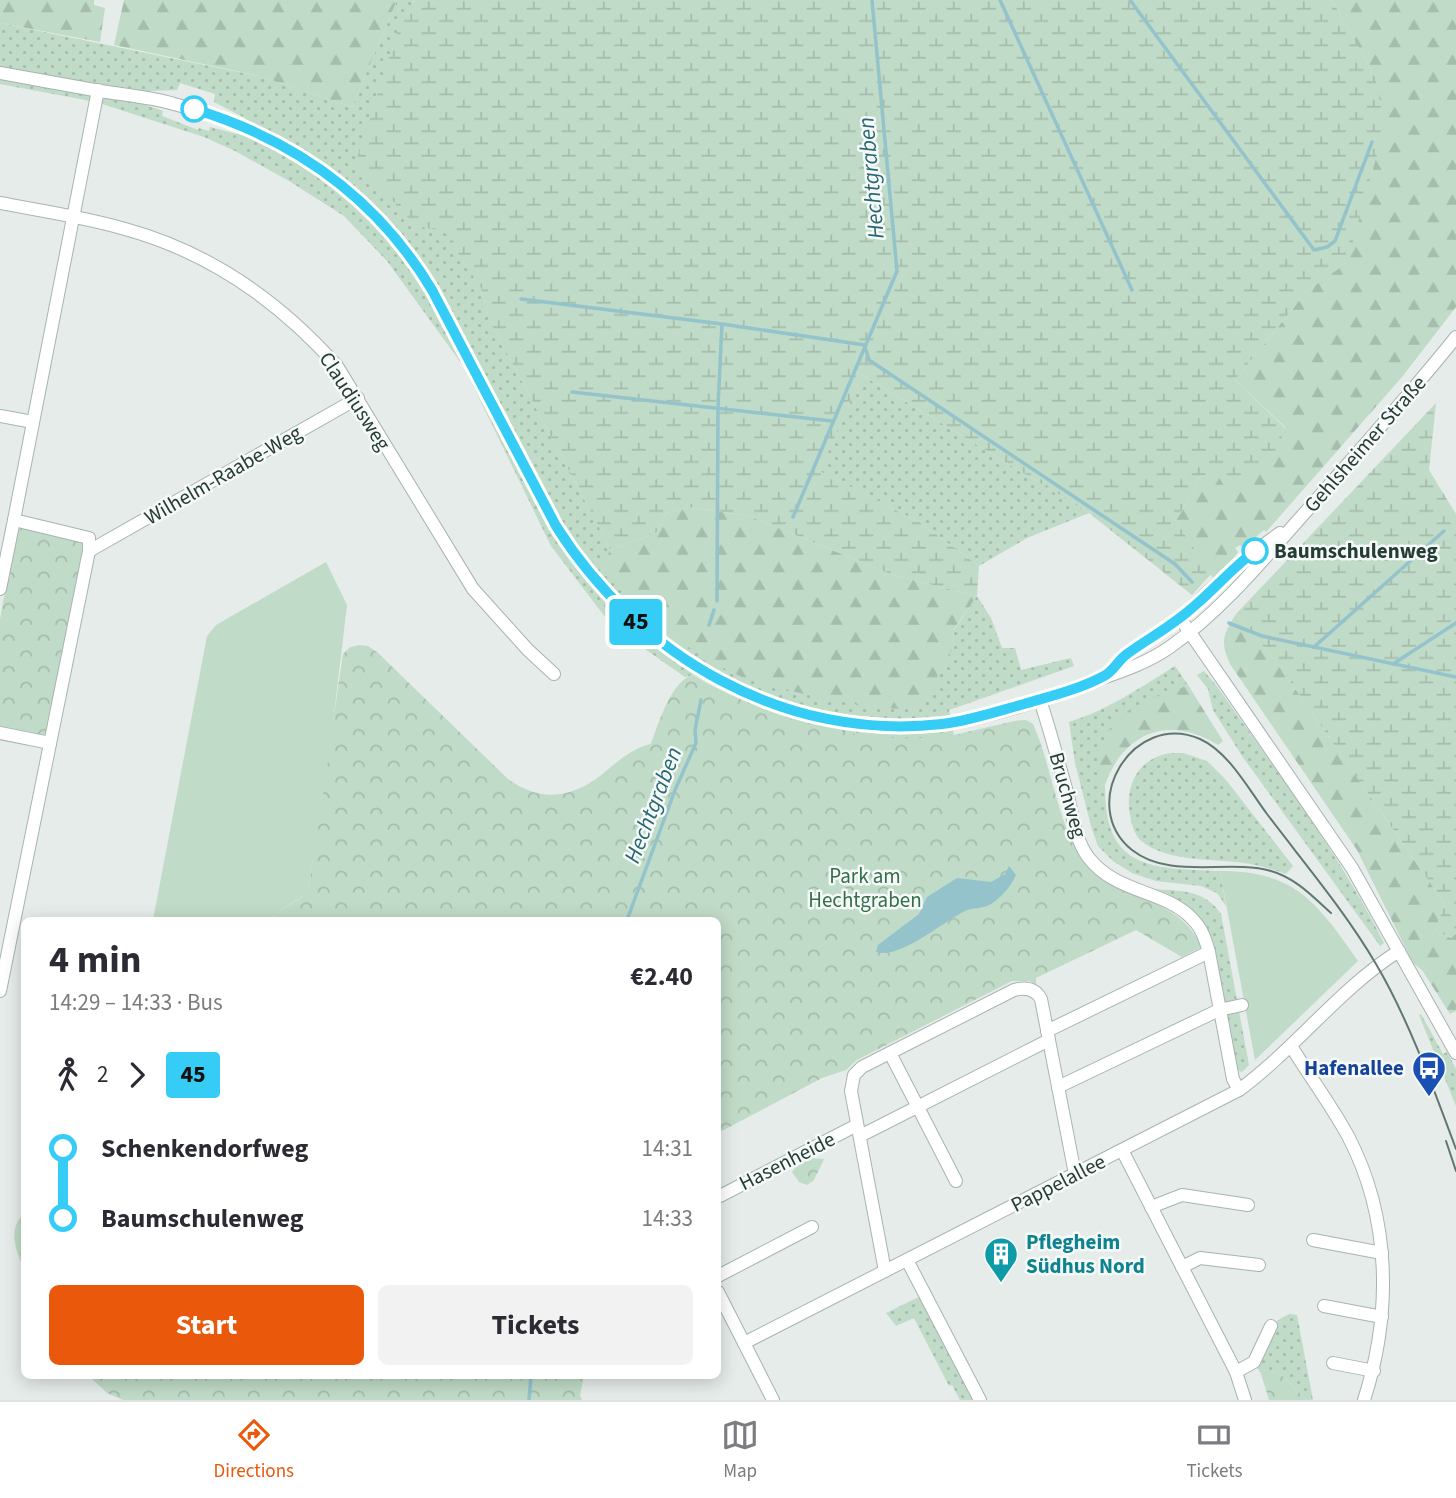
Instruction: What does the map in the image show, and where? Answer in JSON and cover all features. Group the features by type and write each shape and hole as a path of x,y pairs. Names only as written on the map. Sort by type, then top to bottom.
{"street":[{"name":"Gehlsheimer Straße","path":"0,73 172,103 255,131 316,165 341,184 397,240 426,281 556,526 578,561 621,608 679,655 728,685 776,705 850,722 944,724 1040,700 1107,675 1130,670 1162,653 1190,632 1261,562 1456,337"},
{"path":"0,589 98,90"},
{"name":"Claudiusweg","path":"0,203 125,229 170,243 228,273 283,312 312,338 337,366 450,556 473,589 528,650 554,674"},
{"name":"Wilhelm-Raabe-Weg","path":"89,551 358,398"},
{"path":"0,416 33,422"},
{"name":"Gehlsheimer Straße","path":"1107,675 1124,655 1180,618 1240,562 1300,518"},
{"path":"0,991 89,551 89,538 84,535 14,520"},
{"path":"1180,618 1352,867 1456,1054"},
{"name":"Bruchweg","path":"1040,700 1075,833 1085,851 1102,872 1112,879 1175,906 1197,924 1209,952 1233,1079 1239,1090"},
{"path":"0,733 51,743"},
{"name":"Pappelallee","path":"744,1343 1239,1090 1291,1046 1371,970 1399,951"},
{"path":"1048,1035 1209,952"},
{"path":"885,1271 851,1091 854,1075 890,1053 1014,990 1021,988 1038,993 1041,999 1075,1174"},
{"path":"1058,1087 1219,1010 1242,1005"},
{"name":"Hasenheide","path":"721,1196 919,1106 1048,1035"},
{"path":"1291,1046 1324,1096 1357,1155 1373,1202 1382,1253 1382,1317 1374,1371 1364,1400"},
{"path":"890,1053 956,1181"},
{"path":"1122,1150 1236,1372 1245,1400"},
{"path":"1151,1207 1182,1195 1248,1205"},
{"path":"721,1274 812,1227"},
{"path":"1314,1240 1382,1253"},
{"path":"1182,1267 1200,1258 1259,1265"},
{"path":"907,1260 980,1400"},
{"path":"721,1298 773,1400"},
{"path":"1324,1306 1382,1317"},
{"path":"1236,1372 1254,1362 1271,1326"},
{"path":"1333,1363 1374,1371"}],"green space":[{"path":"0,0 94,0 94,5 105,8 100,42 0,23"},
{"path":"124,0 397,0 352,107 259,76 114,45"},
{"path":"397,0 415,0 416,226 444,230 481,288 490,321 611,550 605,560 937,686 938,668 953,649 954,630 977,596 991,618 1002,648 1015,648 1021,670 1071,658 1074,666 949,710 954,735 1019,720 966,775 750,708 751,704 693,675 685,677 612,626 551,546 464,367 387,261 344,216 289,181 204,137 96,102 0,84 0,23 259,76 352,107","holes":["180,83 215,94 214,102 245,118 237,134 210,127 209,131 198,130 162,116 163,111 146,105 150,91 177,90"]},
{"path":"415,0 1332,0 1375,77 1385,126 1347,263 1307,291 1235,380 1286,429 1267,466 1229,494 1215,471 1197,478 1192,495 1175,520 1211,574 1192,595 1089,513 862,375 820,471 919,522 979,566 977,596 893,575 749,516 689,507 666,513 656,533 611,550 490,321 481,288 444,231 416,226 356,162 398,29"},
{"path":"1332,0 1456,0 1456,307 1402,377 1266,532 1264,530 1243,548 1240,545 1235,548 1238,552 1214,580 1175,520 1192,495 1197,478 1215,471 1286,428 1235,380 1307,291 1347,262 1375,77"},
{"path":"862,375 1089,513 1027,538 979,566 919,522 819,471"},
{"path":"1436,403 1429,470 1456,514 1456,933 1451,938 1435,930 1445,904 1278,664 1236,614"},
{"path":"689,507 749,516 893,575 977,596 954,629 953,649 938,668 937,686 920,710 865,706 831,700 746,679 701,656 664,629 631,598 602,563 611,550 656,533 666,513"},
{"path":"20,527 84,540 84,554 47,723 50,725 48,733 38,737 0,730 0,619 16,531"},
{"path":"326,562 347,605 330,748 309,885 304,895 271,917 154,917 207,636 216,625"},
{"path":"1236,614 1278,664 1445,904 1435,930 1451,938 1456,933 1456,1011 1450,1014 1422,970 1413,963 1357,850 1230,664 1224,638"},
{"name":"Park am Hechtgraben","path":"368,646 377,652 508,779 540,794 562,794 585,786 628,754 651,744 672,695 684,679 692,675 780,715 842,732 905,738 937,737 1026,720 1033,724 1040,740 1062,816 1077,850 1087,864 1117,887 1178,917 1191,929 1202,947 1182,957 1136,930 1036,978 1036,985 1030,981 1012,981 857,1060 846,1070 822,1078 721,1131 721,917 271,917 303,896 309,885 343,654 350,647"},
{"path":"1175,666 1188,685 1143,703 1098,779 1105,785 1107,813 1113,834 1123,849 1136,859 1153,865 1220,871 1226,906 1217,893 1201,886 1156,881 1132,873 1113,861 1098,846 1075,763 1069,722 1111,705"},
{"path":"1204,671 1326,843 1384,943 1380,946 1242,756 1213,710 1208,689 1197,675"},
{"path":"1188,685 1223,741 1218,745 1183,731 1166,730 1151,734 1136,741 1124,752 1105,785 1098,779 1097,768 1105,737 1122,715 1147,701"},
{"path":"1183,753 1207,761 1226,780 1293,866 1286,874 1250,864 1168,854 1138,838 1129,806 1134,779 1145,764 1153,759 1164,754"},
{"path":"1220,871 1246,872 1268,877 1302,894 1330,922 1358,961 1255,1060"},
{"path":"1149,889 1198,895 1207,899 1221,914 1249,1065 1242,1072 1236,1069 1210,938"},
{"path":"1421,1014 1443,1054 1447,1052 1456,1069 1456,1106 1419,1015"},
{"path":"803,1158 824,1159 814,1180 807,1185 799,1182 792,1172"},
{"path":"21,1217 21,1261 14,1233"},
{"path":"925,1294 980,1400 960,1400 952,1385 949,1386 914,1318 896,1326 886,1313"},
{"path":"1290,1314 1297,1315 1313,1400 1307,1400 1284,1377 1268,1369 1261,1374 1254,1362 1272,1327"},
{"path":"1268,1369 1284,1377 1307,1400 1269,1400 1261,1374"},
{"path":"92,1379 583,1379 580,1395 582,1400 123,1400 107,1393"}],"water":[{"path":"1009,866 1016,875 1006,891 991,904 965,911 909,945 886,953 876,952 878,945 919,914 927,897 957,878 991,882 1005,874"}],"waterway":[{"name":"Hechtgraben","path":"793,517 897,271 872,0"},
{"path":"1000,0 1132,290"},
{"path":"1130,0 1314,250 1327,247 1335,241 1372,142"},
{"path":"521,299 865,345"},
{"name":"Hechtgraben","path":"717,601 718,407 722,324"},
{"path":"865,347 869,360 1175,564 1192,582"},
{"path":"572,392 832,421"},
{"path":"1314,647 1444,531"},
{"name":"Hechtgraben","path":"709,625 714,610"},
{"path":"1229,623 1262,636 1456,677"},
{"path":"1393,664 1456,623"},
{"name":"Hechtgraben","path":"628,917 675,790 696,743 695,730 701,700"},
{"name":"Hechtgraben","path":"529,1400 531,1379"}],"tram line":[{"path":"1331,913 1296,883 1271,871 1236,867 1181,867 1147,859 1132,850 1116,831 1110,810 1111,787 1120,767 1134,750 1153,738 1176,734 1200,739 1229,762 1338,906 1376,964 1410,1031 1456,1149"},
{"path":"1446,1141 1456,1171"}],"bus line":[{"name":"45","path":"194,109 266,135 293,151 341,184 382,223 415,262 432,290 556,526 578,561 599,586 655,638 709,674 739,690 776,705 810,714 883,725 944,724 1016,706 1107,675 1124,655 1159,635 1255,551"}],"place":[{"name":"Baumschulenweg","path":"1255,551"},
{"name":"Hafenallee","path":"1429,1098"},
{"name":"Pflegheim Südhus Nord","path":"1001,1284"}]}
